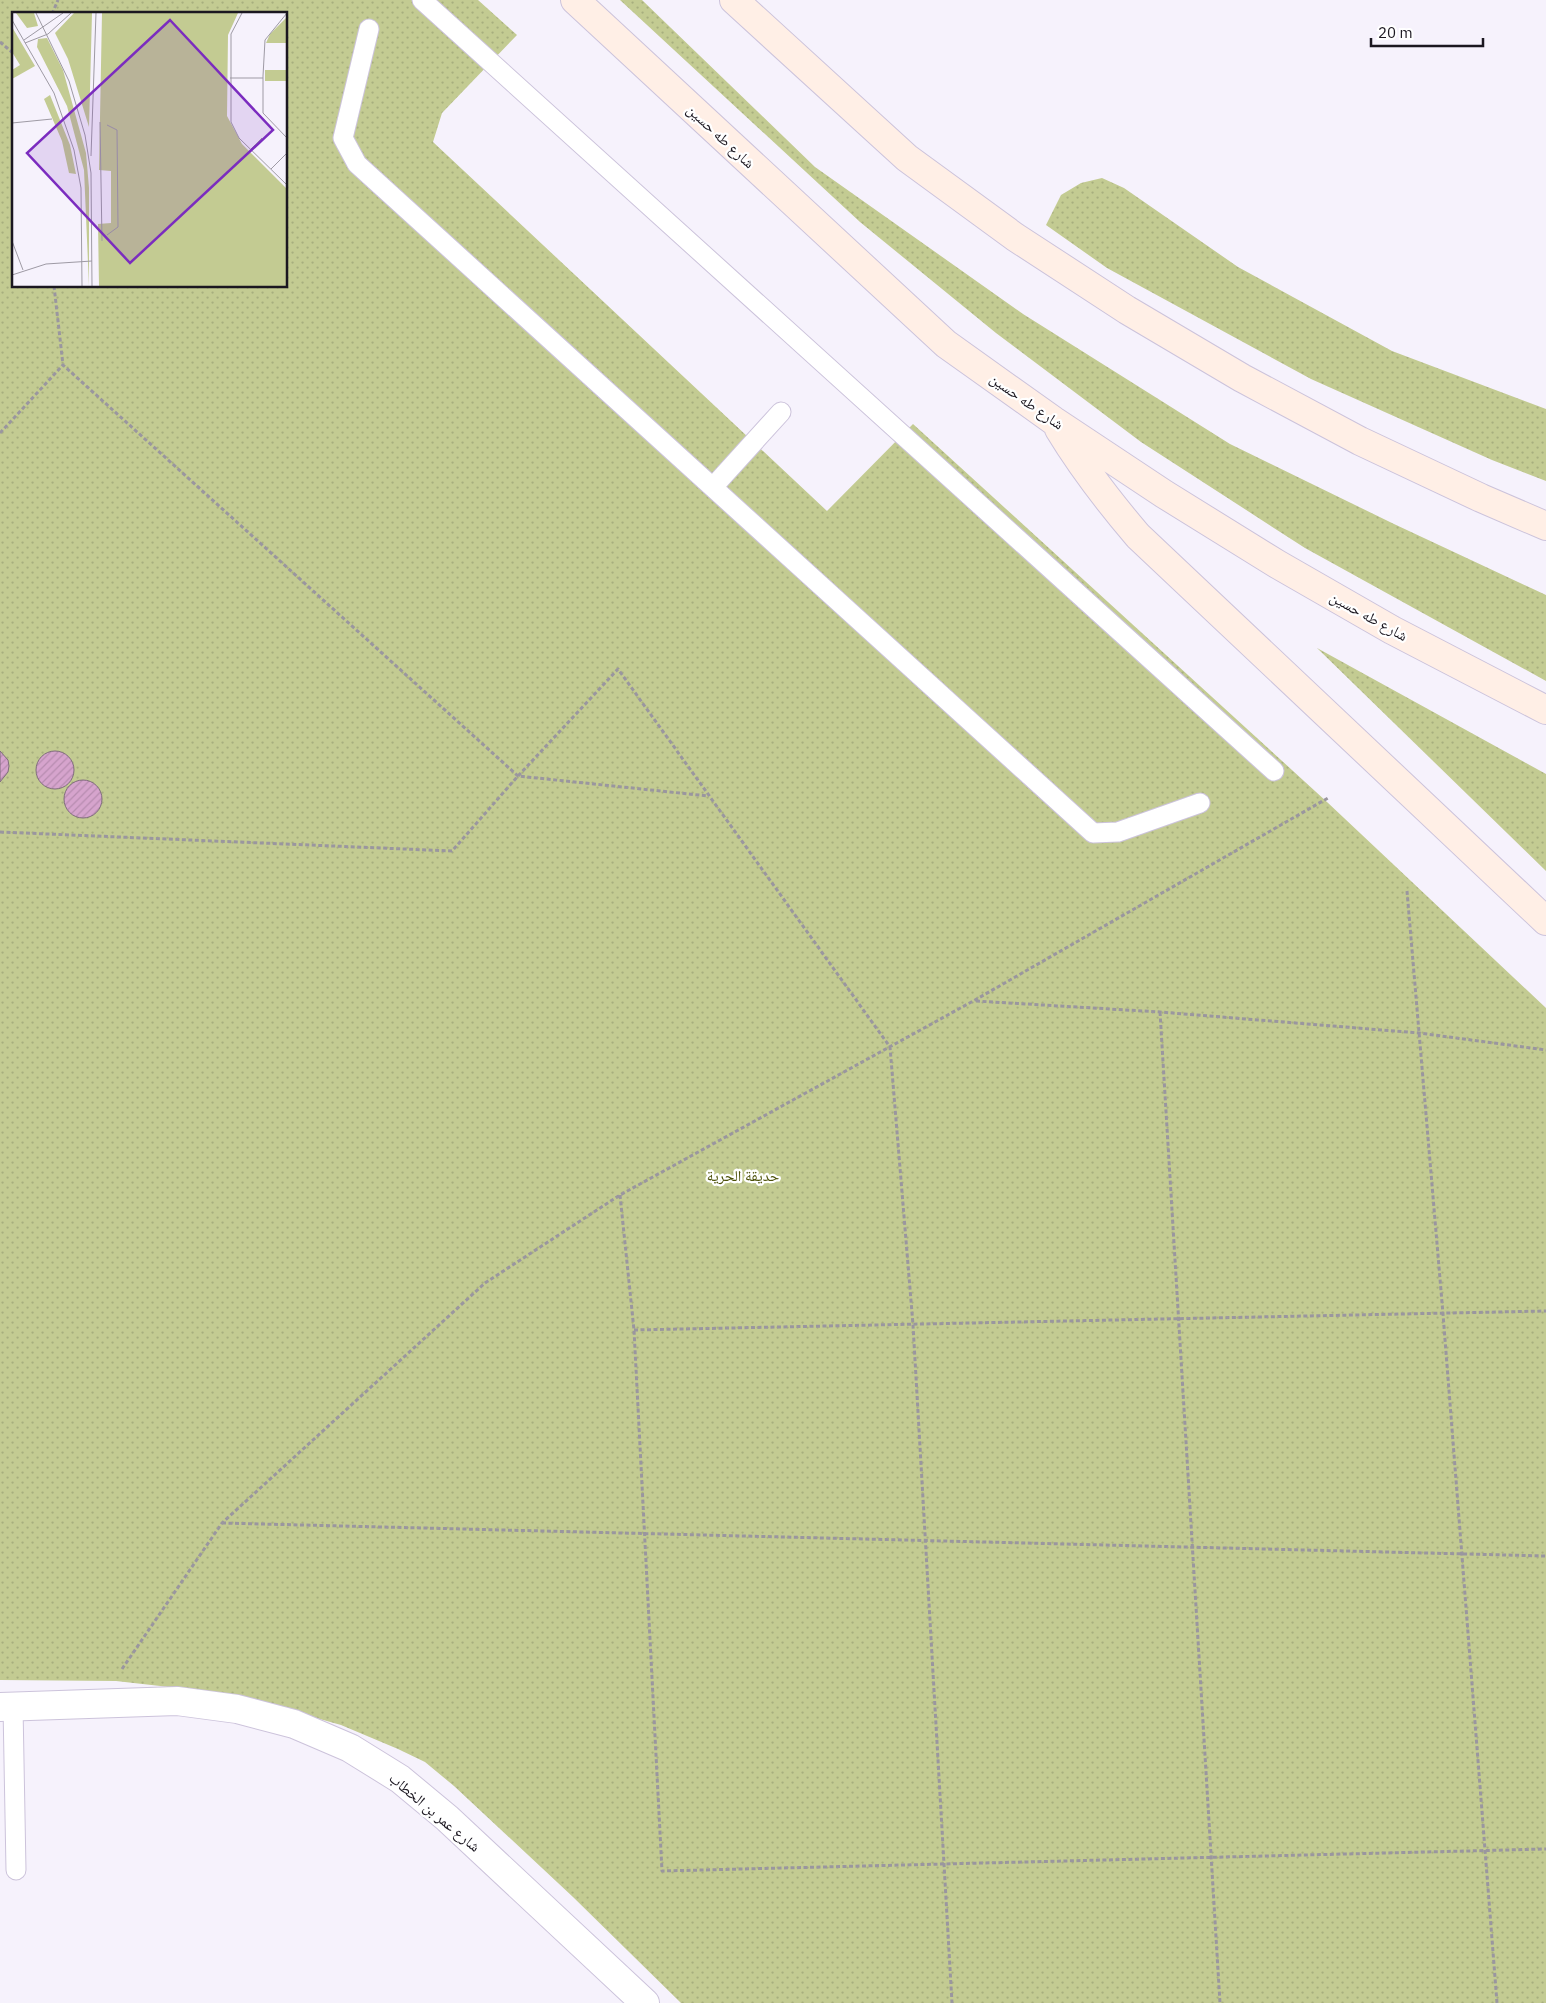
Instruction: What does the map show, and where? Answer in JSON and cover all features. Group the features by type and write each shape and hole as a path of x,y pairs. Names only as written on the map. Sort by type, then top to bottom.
{"main road":[{"name":"شارع طه حسين","path":"574,0 946,344 1054,421 1164,494 1277,564 1392,630 1546,710"},
{"path":"734,0 907,158 1015,237 1127,310 1242,378 1360,441 1481,498 1546,526"},
{"path":"1054,421 1079,461 1107,500 1138,536 1546,921"}],"street":[{"name":"شارع عمر بن الخطاب","path":"6,1707 177,1701 237,1709 294,1724 350,1748 400,1779 446,1818 645,2003"}],"lane":[{"path":"422,0 1274,771"},
{"path":"369,29 342,138 357,164 1093,833 1118,832 1200,803"},
{"path":"713,488 781,412"},
{"path":"6,1707 16,1870"}],"path":[{"path":"53,12 58,0"},
{"path":"0,42 12,52"},
{"path":"54,288 63,365 518,776 708,796"},
{"path":"0,433 63,365"},
{"path":"0,832 452,851 518,776 618,669 890,1047 913,1325 952,2003"},
{"path":"99,1703 222,1523 485,1283 620,1195 975,1000 1328,798"},
{"path":"1407,891 1443,1314 1496,2003"},
{"path":"975,1000 1160,1012 1419,1033 1546,1050"},
{"path":"1160,1012 1220,2003"},
{"path":"620,1195 634,1330 662,1871 1546,1849"},
{"path":"634,1330 1546,1311"},
{"path":"222,1523 1546,1556"}],"green space":[{"name":"حديقة الحرية","path":"0,0 478,0 517,35 442,113 433,142 827,511 913,424 1327,802 1546,1008 1546,2003 681,2003 573,1897 454,1786 425,1762 341,1725 231,1694 116,1681 0,1680"},
{"path":"620,0 642,0 815,167 1023,314 1230,444 1546,595 1546,681 1305,548 1141,442 996,333 860,222"},
{"path":"1102,178 1124,188 1238,267 1392,351 1546,409 1546,481 1492,460 1311,379 1107,268 1046,225 1061,195 1081,183"},
{"path":"1317,648 1546,774 1546,871"}],"building":[{"path":"0,751 8,760 9,766 8,772 0,782"},
{"path":"55,751 68,757 74,770 68,783 55,789 42,783 36,770 42,757"},
{"path":"83,780 97,785 102,799 97,813 83,818 69,813 64,799 69,785"}]}
